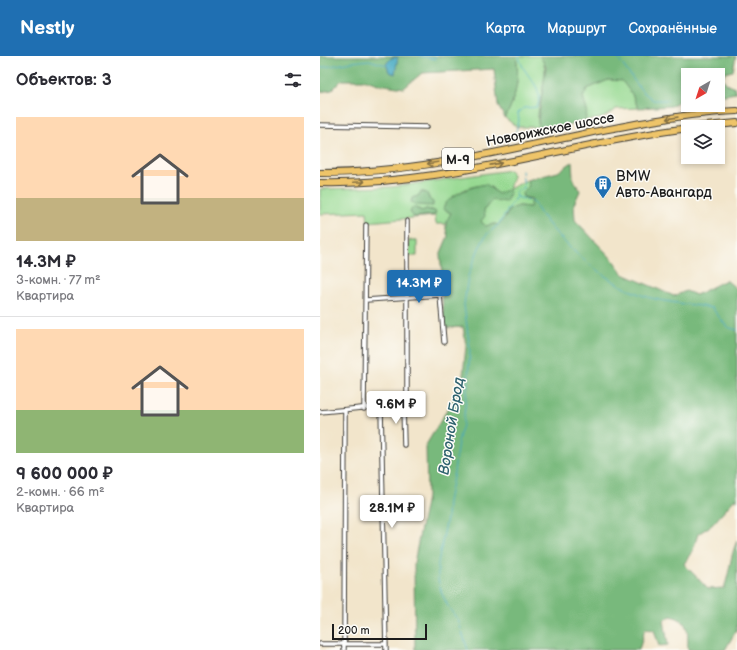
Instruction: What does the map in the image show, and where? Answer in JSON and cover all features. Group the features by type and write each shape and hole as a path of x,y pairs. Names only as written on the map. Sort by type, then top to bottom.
{"highway":[{"name":"Новорижское шоссе","path":"320,173 378,170 411,166 475,156 652,120 737,111"},
{"path":"725,123 737,122"},
{"name":"Новорижское шоссе","path":"320,183 364,182 428,176 681,129"}],"street":[{"path":"320,125 427,127"},
{"path":"404,445 403,404 407,396 407,221"},
{"path":"364,409 366,225"},
{"path":"366,300 440,295 444,342"},
{"path":"320,412 381,408 403,404"},
{"path":"381,408 386,650"},
{"path":"344,650 345,410"},
{"path":"320,644 386,644"}],"green space":[{"path":"320,56 516,56 518,72 512,103 505,118 498,106 494,69 422,73 404,88 378,84 366,80 342,80 332,90 320,92"},
{"path":"516,56 540,56 544,63 545,71 538,119 539,127 517,127 505,118 512,103 516,88 518,72"},
{"path":"540,56 736,56 733,71 725,73 725,68 681,68 681,99 672,106 638,108 632,94 622,81 608,80 587,89 583,97 587,111 585,121 553,128 539,127 538,121 546,67"},
{"path":"608,80 622,80 632,94 638,108 616,109 603,118 585,121 587,111 583,97 587,89"},
{"path":"725,82 735,88 736,93 725,95"},
{"path":"572,162 573,178 580,191 574,204 575,220 613,260 623,274 674,296 686,291 696,295 726,280 737,289 737,500 734,500 712,525 698,534 693,550 684,564 708,589 724,588 737,541 737,629 725,650 688,650 687,628 685,624 677,618 671,616 664,620 668,645 659,646 654,630 645,629 639,650 415,650 414,563 427,497 426,445 462,385 466,346 463,327 445,328 442,296 444,292 440,255 448,236 446,224 451,213 443,209 449,199 474,187 486,184 498,194 508,189 510,193 506,202 492,200 484,210 485,216 481,221 485,226 495,224 498,225 505,218 510,209 519,206 530,207 532,199 523,197 522,193 529,186 527,180 558,172"},
{"path":"510,170 513,176 509,189 527,180 529,186 522,193 523,197 533,201 530,207 519,206 508,212 505,218 498,225 495,224 485,226 481,221 484,210 492,200 499,202 498,194 491,187 477,186 469,188 460,192 447,202 443,209 451,213 446,224 436,224 435,216 368,222 367,212 320,214 320,189 392,187","holes":["421,192 425,192 429,197 427,206 413,203 412,198 418,196","417,208 422,211 426,209 433,210 434,215 414,217 411,213"]},
{"path":"421,192 427,193 429,199 433,202 433,206 417,205 411,202 412,198 418,196"},
{"path":"413,207 422,211 426,209 435,211 436,213 434,215 414,217 410,212"},
{"path":"409,240 417,240 417,256 409,256"}],"water":[{"path":"398,57 395,74 389,72 386,64 391,58"}],"waterway":[{"path":"420,56 435,59 435,56"},
{"name":"Вороной Брод","path":"515,134 519,121 518,113 524,108 537,107 539,99 539,93 521,64 519,56"},
{"path":"616,56 642,91 653,100 668,100"},
{"path":"320,68 369,60 386,65"},
{"name":"Вороной Брод","path":"468,650 458,620 449,608 442,594 438,579 438,563 447,518 448,502 458,441 463,425 468,380 470,349 464,305 468,276 479,248 486,235 498,225 516,197 515,192 524,188 522,171"},
{"path":"516,197 533,201 541,214 563,241 606,277 643,296 712,308 727,327 737,330"}],"place":[{"name":"BMW Авто-Авангард","path":"603,199"}]}
